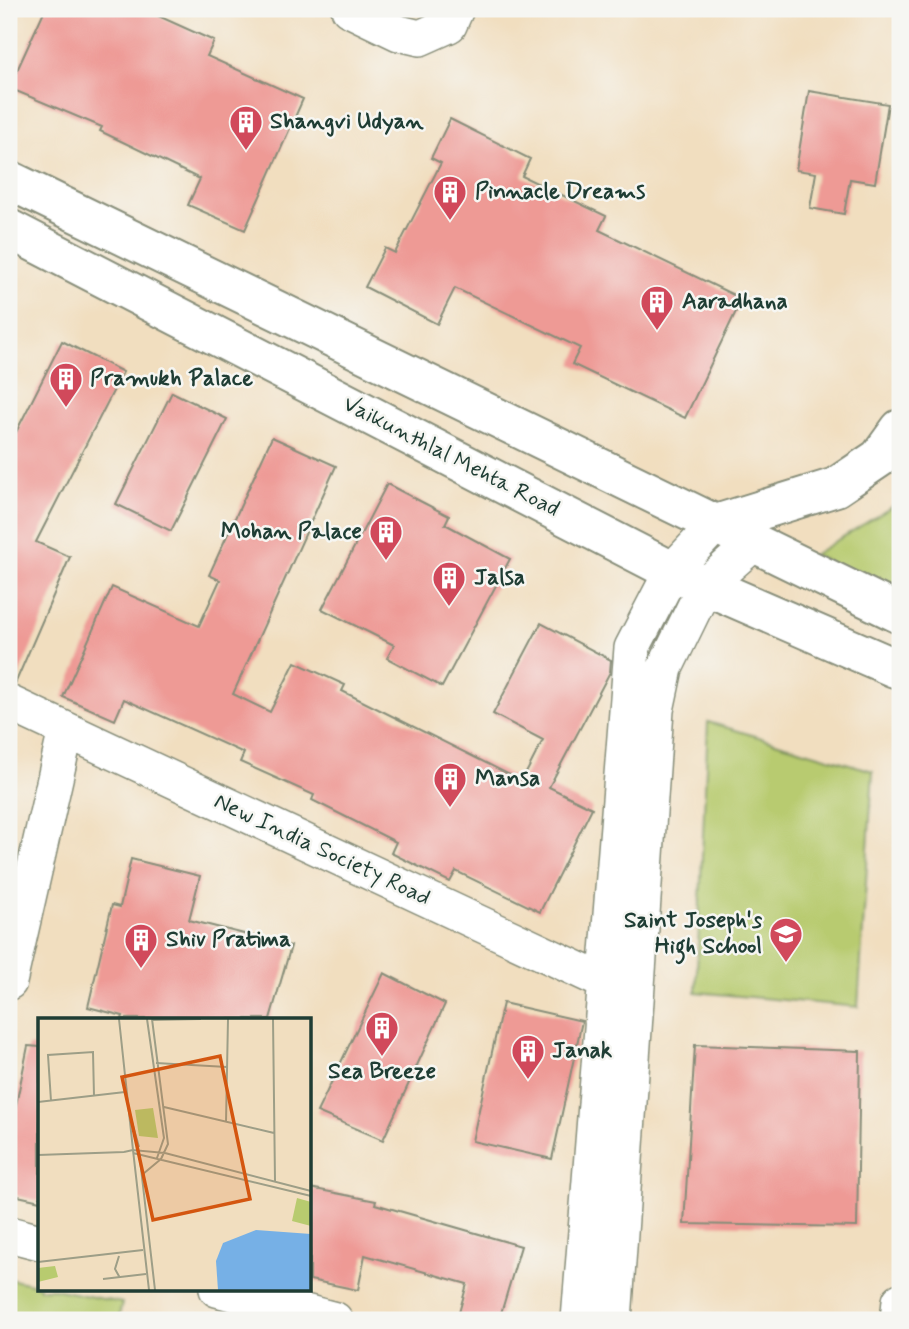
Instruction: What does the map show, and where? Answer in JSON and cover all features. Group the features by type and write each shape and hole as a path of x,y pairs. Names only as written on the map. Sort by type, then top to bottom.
{"main road":[{"path":"9,180 754,543 900,607 899,673"},
{"name":"Vaikunthlal Mehta Road","path":"9,229 689,578 899,673"},
{"path":"716,524 836,487 879,458 900,429"}],"street":[{"path":"349,9 399,33 420,38 449,25 456,9"},
{"path":"579,1320 656,710 689,578 716,524"},
{"path":"689,578 754,543"},
{"name":"New India Society Road","path":"9,703 621,989"},
{"path":"9,982 66,730"},
{"path":"614,1320 621,989"},
{"path":"9,1234 38,1241"},
{"path":"221,1290 335,1320"},
{"path":"898,1320 900,1301"}],"green space":[{"path":"900,502 897,593 813,555"},
{"path":"708,722 873,771 858,1007 696,992"},
{"path":"9,1279 38,1286 38,1290 59,1290 122,1303 118,1320 9,1320"}],"building":[{"path":"45,9 143,9 214,41 207,56 303,99 245,230 188,205 200,179 100,131 102,127 9,88"},
{"path":"809,91 888,104 875,183 850,179 844,214 810,208 816,173 796,170"},
{"path":"450,119 530,159 522,176 606,216 599,230 742,299 685,418 572,364 580,348 455,288 437,324 365,287 385,248 395,253 441,163 431,158"},
{"name":"Pramukh Palace","path":"62,341 123,372 36,542 70,557 15,684 9,683 9,446"},
{"path":"172,392 227,419 171,531 116,504"},
{"path":"272,437 336,466 233,694 270,712 295,662 345,685 342,691 522,781 543,740 493,714 541,623 611,660 610,672 549,787 592,808 540,912 456,871 450,882 391,853 396,842 312,800 314,795 240,762 244,753 124,699 115,720 63,697 112,587 199,626 220,580 209,575"},
{"path":"387,484 449,516 445,524 510,559 442,687 387,658 394,645 322,609"},
{"path":"131,859 200,876 189,920 291,946 270,1018 122,1018 123,1016 88,1007 112,905 120,907"},
{"name":"Sea Breeze","path":"384,973 445,1004 383,1140 317,1112"},
{"name":"Janak","path":"503,1003 582,1021 552,1159 472,1141"},
{"path":"695,1045 860,1051 857,1227 684,1224"},
{"path":"28,1046 38,1047 38,1201 9,1194 9,1139"},
{"path":"312,1188 376,1201 375,1204 521,1246 499,1320 457,1320 467,1284 365,1255 358,1290 312,1280"}],"place":[{"name":"Shangvi Udyan","path":"246,152"},
{"name":"Pinnacle Dreams","path":"450,222"},
{"name":"Aaradhana","path":"657,332"},
{"name":"Pramukh Palace","path":"66,409"},
{"name":"Mohan Palace","path":"386,562"},
{"name":"Jalsa","path":"449,608"},
{"name":"Mansa","path":"450,809"},
{"name":"Saint Joseph's High School","path":"786,964"},
{"name":"Shiv Pratima","path":"141,970"},
{"name":"Sea Breeze","path":"382,1058"},
{"name":"Janak","path":"528,1081"}]}
